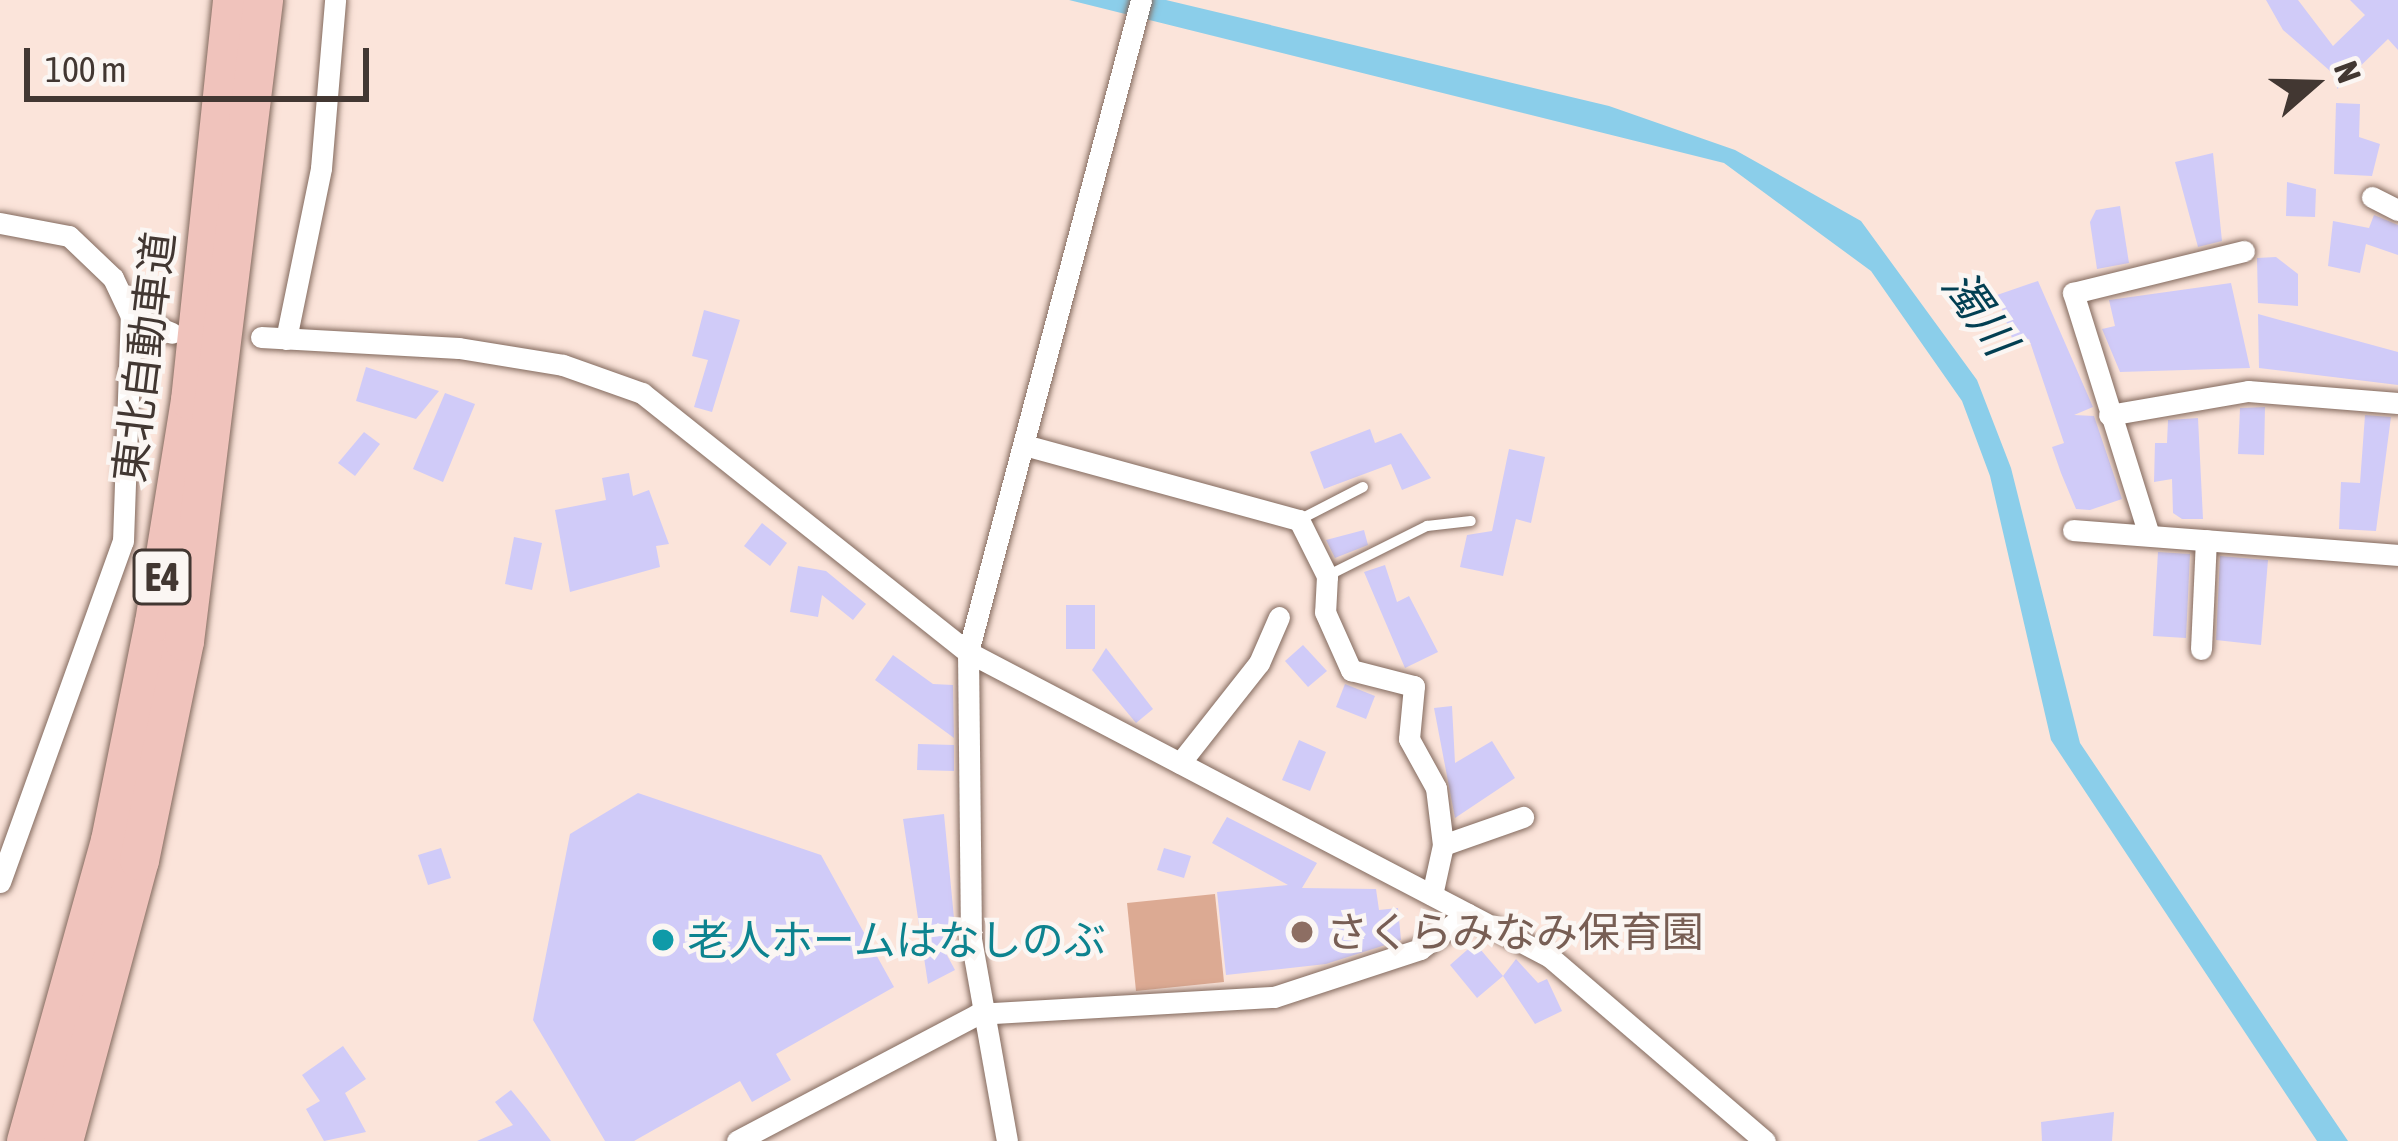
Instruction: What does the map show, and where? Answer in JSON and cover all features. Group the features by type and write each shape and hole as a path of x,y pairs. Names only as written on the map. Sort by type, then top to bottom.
{"highway":[{"name":"東北自動車道","path":"26,1141 110,840 154,622 190,400 232,0"},
{"name":"東北自動車道","path":"63,1141 139,860 184,641 263,0"}],"street":[{"path":"286,339 321,168 335,0"},
{"path":"1006,1141 978,1015 966,865 968,652 1141,0"},
{"path":"2372,197 2398,209"},
{"path":"0,224 47,228 87,248 131,316 123,541 0,882"},
{"path":"2149,535 2073,293 2244,251"},
{"path":"131,316 172,332"},
{"path":"261,337 459,348 563,365 642,393 968,652 1550,957 1765,1141"},
{"path":"2110,415 2248,391 2398,403"},
{"path":"1024,445 1299,520 1327,576 1325,612 1352,670 1414,686 1409,739 1436,788 1443,845 1432,895"},
{"path":"2073,530 2398,555"},
{"path":"2201,649 2206,540"},
{"path":"1180,763 1259,663 1279,617"},
{"path":"1443,845 1523,817"},
{"path":"737,1141 834,1082 978,1015 1274,997 1420,949 1467,914"}],"lane":[{"path":"1299,520 1363,487"},
{"path":"1327,576 1427,526 1471,521"}],"shaded area":[{"path":"1215,894 1224,982 1136,991 1127,903"}],"water":[{"name":"濁川","path":"1069,0 1166,0 1609,106 1735,150 1861,221 1977,380 2011,468 2080,743 2348,1141 2317,1141 2051,740 1990,476 1962,401 1871,271 1724,163"}],"building":[{"path":"2266,0 2298,0 2333,46 2365,15 2350,0 2398,0 2398,50 2388,39 2337,89 2337,77 2283,30"},
{"path":"2336,103 2360,104 2359,137 2380,144 2372,176 2334,174"},
{"path":"2213,153 2222,241 2198,247 2175,162"},
{"path":"2287,182 2316,189 2315,217 2286,216"},
{"path":"2120,206 2129,263 2097,269 2090,222 2096,210"},
{"path":"2374,215 2398,225 2398,255 2366,244 2360,273 2328,266 2333,221 2369,228"},
{"path":"2276,257 2298,274 2298,306 2258,303 2257,258"},
{"path":"2038,281 2093,407 2074,415 2094,416 2122,499 2090,510 2076,509 2052,447 2064,443 2029,339 2014,344 1997,295"},
{"path":"2231,283 2250,368 2120,372 2102,329 2115,326 2109,300"},
{"path":"704,310 740,320 712,412 694,407 708,360 692,356"},
{"path":"2258,314 2398,352 2398,385 2259,368"},
{"path":"366,367 439,391 416,419 356,401"},
{"path":"445,393 475,404 443,482 413,469"},
{"path":"2265,407 2264,455 2238,454 2240,408"},
{"path":"2365,415 2391,417 2376,531 2339,529 2341,482 2360,483"},
{"path":"2198,418 2203,519 2182,519 2173,513 2172,479 2154,482 2155,443 2167,443 2168,420"},
{"path":"1370,429 1375,443 1401,433 1431,478 1402,490 1391,464 1324,489 1310,452"},
{"path":"364,432 380,444 355,476 338,463"},
{"path":"1509,449 1545,457 1531,523 1516,519 1503,576 1460,567 1467,535 1492,531"},
{"path":"629,473 633,496 649,490 669,544 656,546 660,567 570,592 555,510 606,500 602,478"},
{"path":"762,523 787,543 770,566 744,546"},
{"path":"1364,530 1368,545 1335,558 1326,540"},
{"path":"514,537 542,543 532,590 505,584"},
{"path":"2158,552 2190,554 2186,638 2153,636"},
{"path":"2220,556 2268,560 2261,645 2216,640"},
{"path":"1385,565 1397,602 1409,596 1438,652 1405,668 1364,572"},
{"path":"798,566 826,571 866,604 853,620 822,595 818,617 790,612"},
{"path":"1066,605 1095,605 1095,649 1066,649"},
{"path":"1303,645 1327,671 1308,687 1285,661"},
{"path":"1106,648 1153,709 1136,723 1092,670"},
{"path":"893,655 933,684 953,685 954,738 875,680"},
{"path":"1345,684 1375,696 1366,719 1336,707"},
{"path":"1452,706 1455,763 1492,741 1515,778 1455,818 1434,708"},
{"path":"1299,740 1326,752 1310,791 1282,780"},
{"path":"918,744 954,745 954,771 917,770"},
{"name":"老人ホームはなしのぶ","path":"638,793 821,855 894,987 776,1054 791,1080 752,1102 740,1081 634,1141 605,1141 533,1020 570,834"},
{"path":"944,814 956,939 941,944 955,970 928,984 903,819"},
{"path":"1227,817 1317,863 1302,888 1376,889 1379,910 1398,908 1401,940 1326,964 1226,975 1217,892 1288,885 1212,843"},
{"path":"441,848 451,878 428,885 418,855"},
{"path":"1164,848 1191,856 1184,878 1157,870"},
{"path":"1475,943 1503,976 1477,998 1450,965"},
{"path":"1516,959 1538,983 1547,979 1562,1011 1535,1024 1503,976"},
{"path":"343,1046 366,1079 345,1093 366,1132 324,1141 306,1109 320,1101 302,1075"},
{"path":"511,1090 551,1141 477,1141 513,1125 495,1102"},
{"path":"2114,1112 2112,1141 2042,1141 2041,1122"}],"place":[{"name":"さくらみなみ保育園","path":"1302,932"},
{"name":"老人ホームはなしのぶ","path":"663,940"}]}
